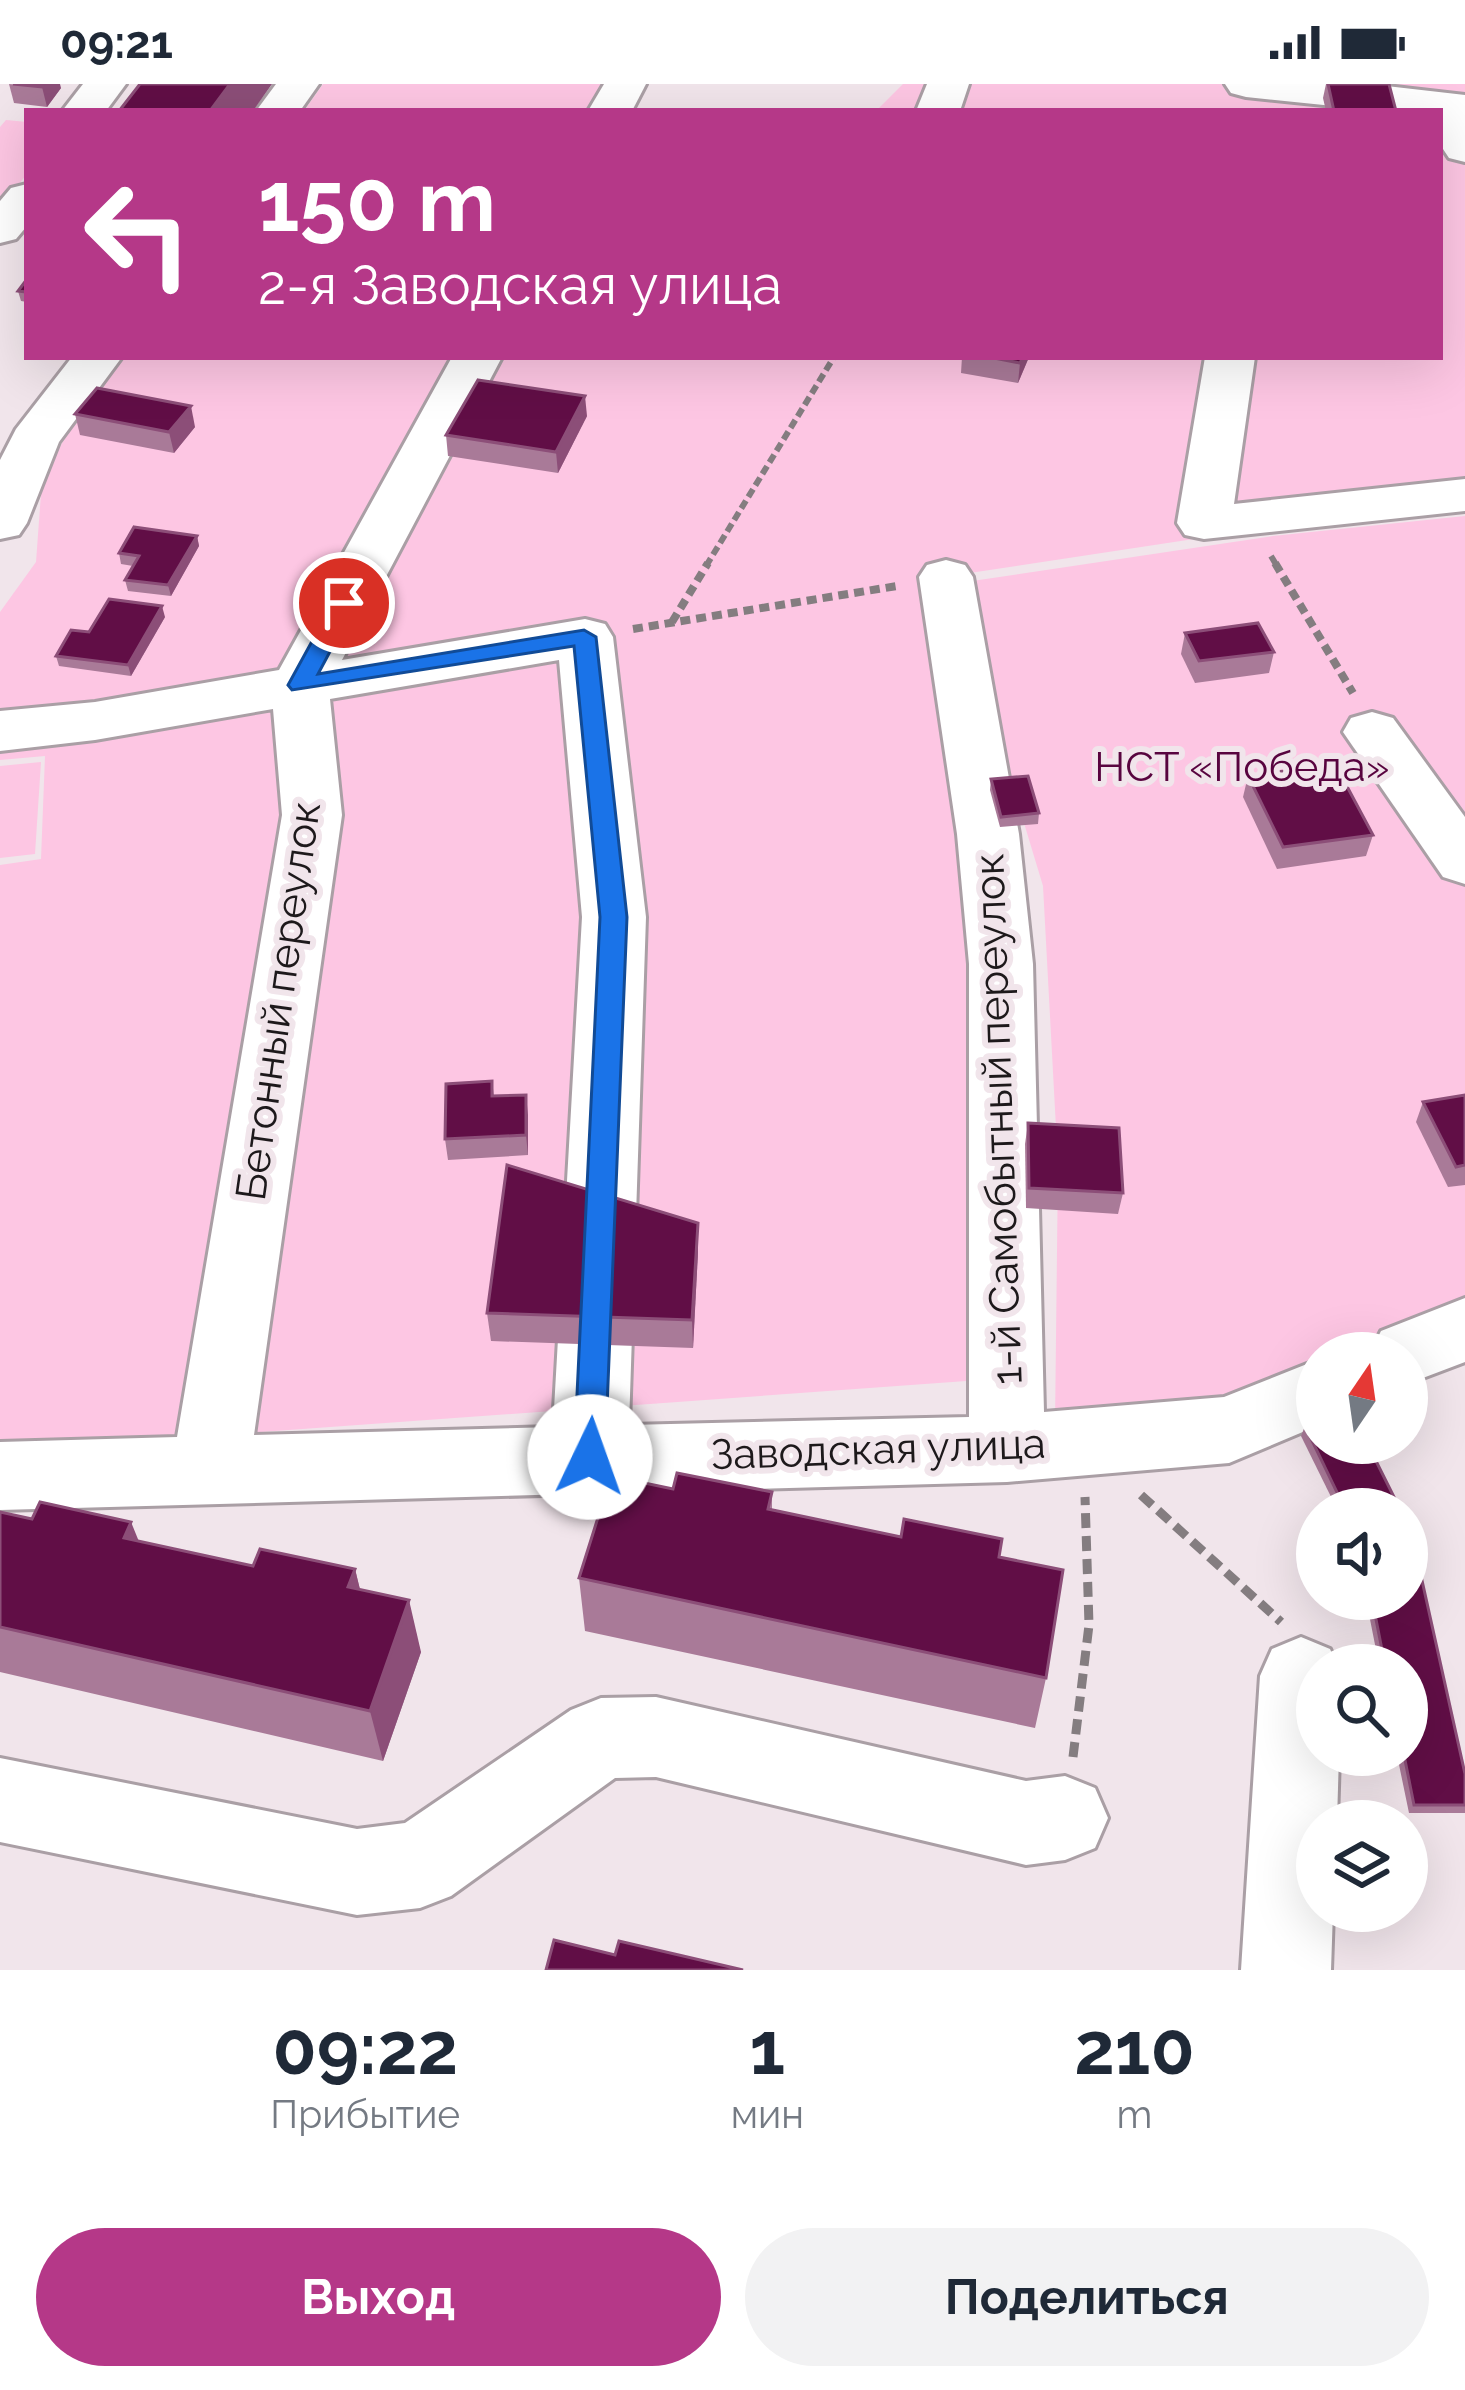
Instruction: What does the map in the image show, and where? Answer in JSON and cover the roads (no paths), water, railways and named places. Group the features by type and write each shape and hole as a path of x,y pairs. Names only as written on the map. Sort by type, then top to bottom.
{"street":[{"path":"86,108 105,84"},
{"path":"1262,94 1344,108"},
{"path":"0,229 24,201"},
{"path":"0,523 34,440 95,360"},
{"path":"300,685 475,360"},
{"path":"1230,360 1204,523 1465,495"},
{"path":"0,408 13,410 0,436"},
{"name":"1-й Самобытный переулок","path":"946,578 988,834 1001,964 1007,1448"},
{"path":"0,731 94,721 300,685 586,649 614,917 590,1457"},
{"name":"Бетонный переулок","path":"210,1472 313,815 300,685"},
{"path":"1363,713 1465,862"},
{"path":"1428,1344 1465,1329"},
{"name":"Заводская улица","path":"0,1476 1007,1448 1229,1430 1296,1401"},
{"path":"0,1800 357,1872 420,1865 601,1738 656,1737 1026,1823 1065,1818"},
{"path":"1286,1970 1296,1774"}],"park label":[{"name":"НСТ «Победа»","path":"1242,766"}]}
